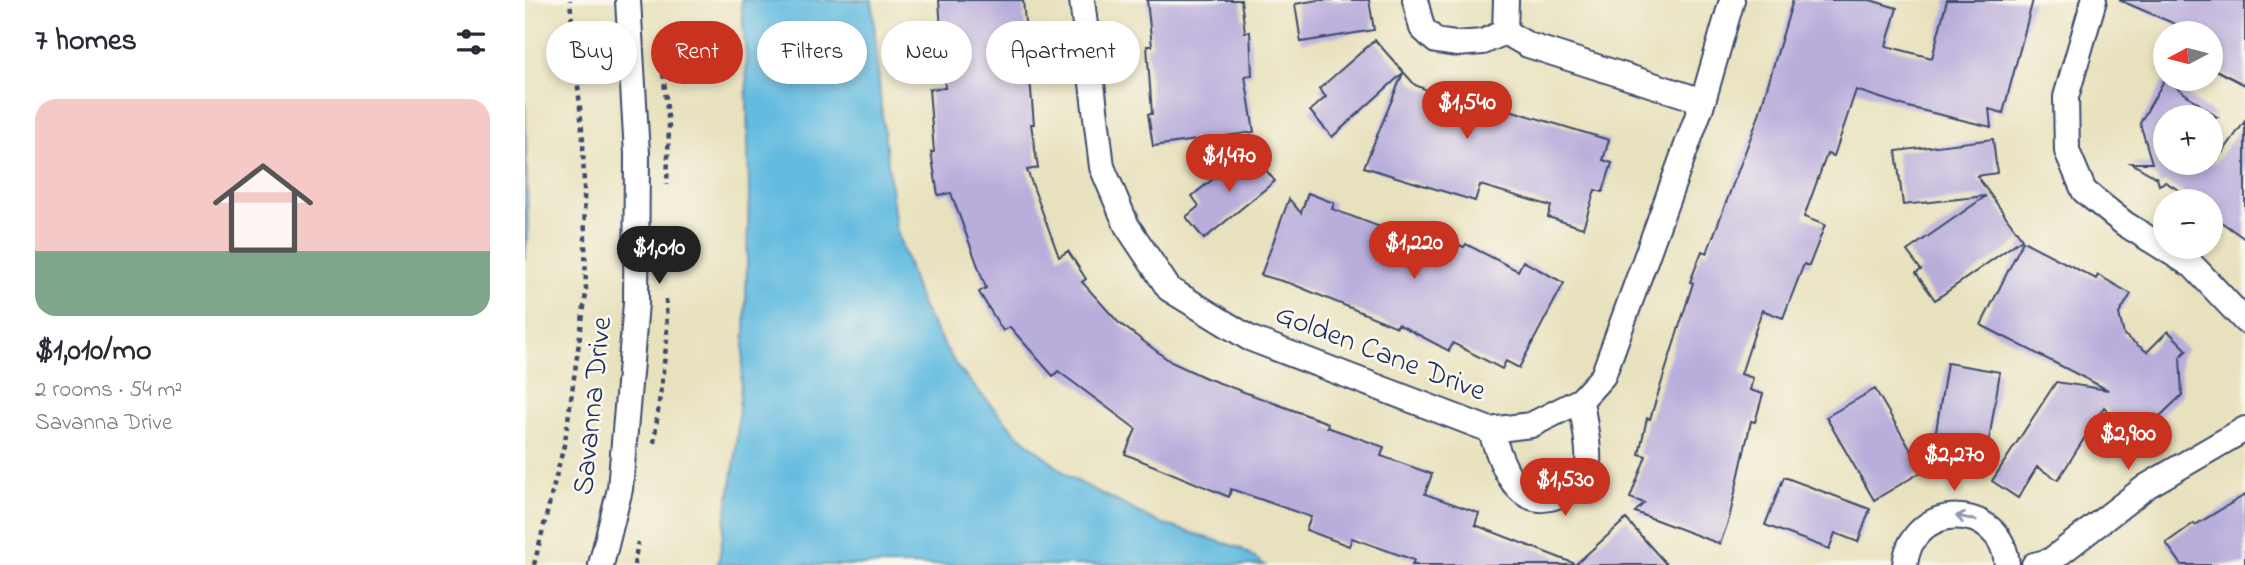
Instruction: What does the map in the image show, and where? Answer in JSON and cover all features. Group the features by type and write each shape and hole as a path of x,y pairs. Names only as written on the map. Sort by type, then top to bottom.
{"street":[{"name":"Savanna Drive","path":"601,565 620,489 636,303 637,154 628,0"},
{"name":"Golden Cane Drive","path":"1082,0 1101,167 1127,226 1169,289 1249,338 1490,430 1531,425 1581,400 1603,376 1703,101 1732,0"},
{"path":"1415,0 1422,28 1436,41 1456,44 1483,42 1505,32"},
{"path":"1505,32 1506,0"},
{"path":"2094,0 2066,97 2067,151 2084,191 2125,224 2193,266 2245,321"},
{"path":"1505,32 1528,45 1703,101"},
{"path":"1490,430 1503,465 1517,488 1533,499 1557,497 1574,488 1585,477 1589,463 1581,400"},
{"path":"2034,565 2049,561 2147,486 2245,429"},
{"path":"1905,565 1908,548 1916,535 1932,522 1953,516 1968,517 1993,531 2001,543 2007,565"}],"path":[{"path":"534,565 565,441 586,293 583,140 570,0"}],"water":[{"path":"741,0 872,0 881,107 896,228 921,305 957,367 1015,432 1071,478 1157,522 1240,548 1265,565 718,565 735,460 745,332 749,193"},
{"path":"525,100 528,228 525,259"}],"building":[{"path":"939,0 1023,0 1025,21 986,21 986,84 1030,84 1034,124 1031,124 1038,168 1027,170 1059,257 1068,251 1086,279 1082,282 1118,322 1171,362 1206,378 1328,423 1327,427 1384,447 1381,456 1432,474 1425,494 1479,513 1475,525 1573,565 1412,565 1414,560 1352,538 1349,546 1306,530 1311,517 1231,489 1229,497 1125,454 1136,429 1058,371 1053,376 1010,327 1003,331 979,292 986,288 951,193 938,195 931,152 934,152 929,89 945,88 945,84 972,84 972,21 940,21"},
{"path":"1147,0 1241,0 1245,32 1250,32 1252,75 1245,76 1254,132 1153,146 1148,114 1152,114 1147,46 1152,46"},
{"path":"1318,0 1369,0 1374,30 1301,42 1295,4"},
{"path":"1793,0 1870,0 1897,8 1886,46 1932,58 1947,0 2033,0 2003,113 1989,109 1991,127 1908,107 1856,90 1834,156 1827,154 1804,217 1825,225 1809,266 1804,264 1783,318 1762,310 1741,374 1753,378 1750,390 1763,394 1755,422 1751,421 1729,519 1720,544 1635,512 1644,503 1630,498 1646,456 1639,454 1647,418 1650,419 1693,283 1690,282 1702,251 1707,253 1758,118"},
{"path":"2119,0 2245,0 2245,85 2223,74 2223,21 2168,21"},
{"path":"1375,40 1415,85 1474,110 1479,95 1504,103 1503,108 1609,140 1603,160 1612,163 1603,192 1595,190 1583,228 1548,217 1551,206 1480,185 1475,201 1364,167 1403,73 1332,137 1310,111 1326,97 1319,89"},
{"path":"2158,91 2181,91 2201,105 2153,105 2153,175 2223,175 2223,152 2245,121 2245,239 2223,223 2223,189 2177,189 2165,182 2159,185 2157,178 2131,163 2152,163 2140,123"},
{"path":"1993,139 1997,173 1977,176 2022,239 1935,300 1916,273 1921,270 1907,251 1986,196 1903,205 1896,151"},
{"path":"1249,150 1275,181 1204,239 1186,217 1199,206 1192,196"},
{"path":"1308,193 1334,203 1332,209 1396,233 1400,223 1464,247 1466,244 1518,271 1523,261 1564,283 1519,368 1506,361 1502,369 1453,343 1449,351 1398,324 1397,327 1292,284 1261,275 1289,199 1301,213"},
{"path":"2023,241 2096,279 2098,275 2131,294 2119,314 2124,335 2147,352 2168,331 2187,350 2180,357 2182,395 2141,434 2124,416 2118,421 2104,407 2058,480 2037,467 2018,498 1992,481 2056,382 2108,390 1981,325"},
{"path":"1947,363 2000,372 1983,477 1930,468"},
{"path":"1875,389 1923,471 1874,500 1826,417"},
{"path":"1784,477 1870,509 1858,542 1835,533 1829,549 1765,525"},
{"path":"2245,495 2245,565 2182,565 2166,543 2194,523 2195,525"},
{"path":"1626,519 1667,565 1575,565"}]}
